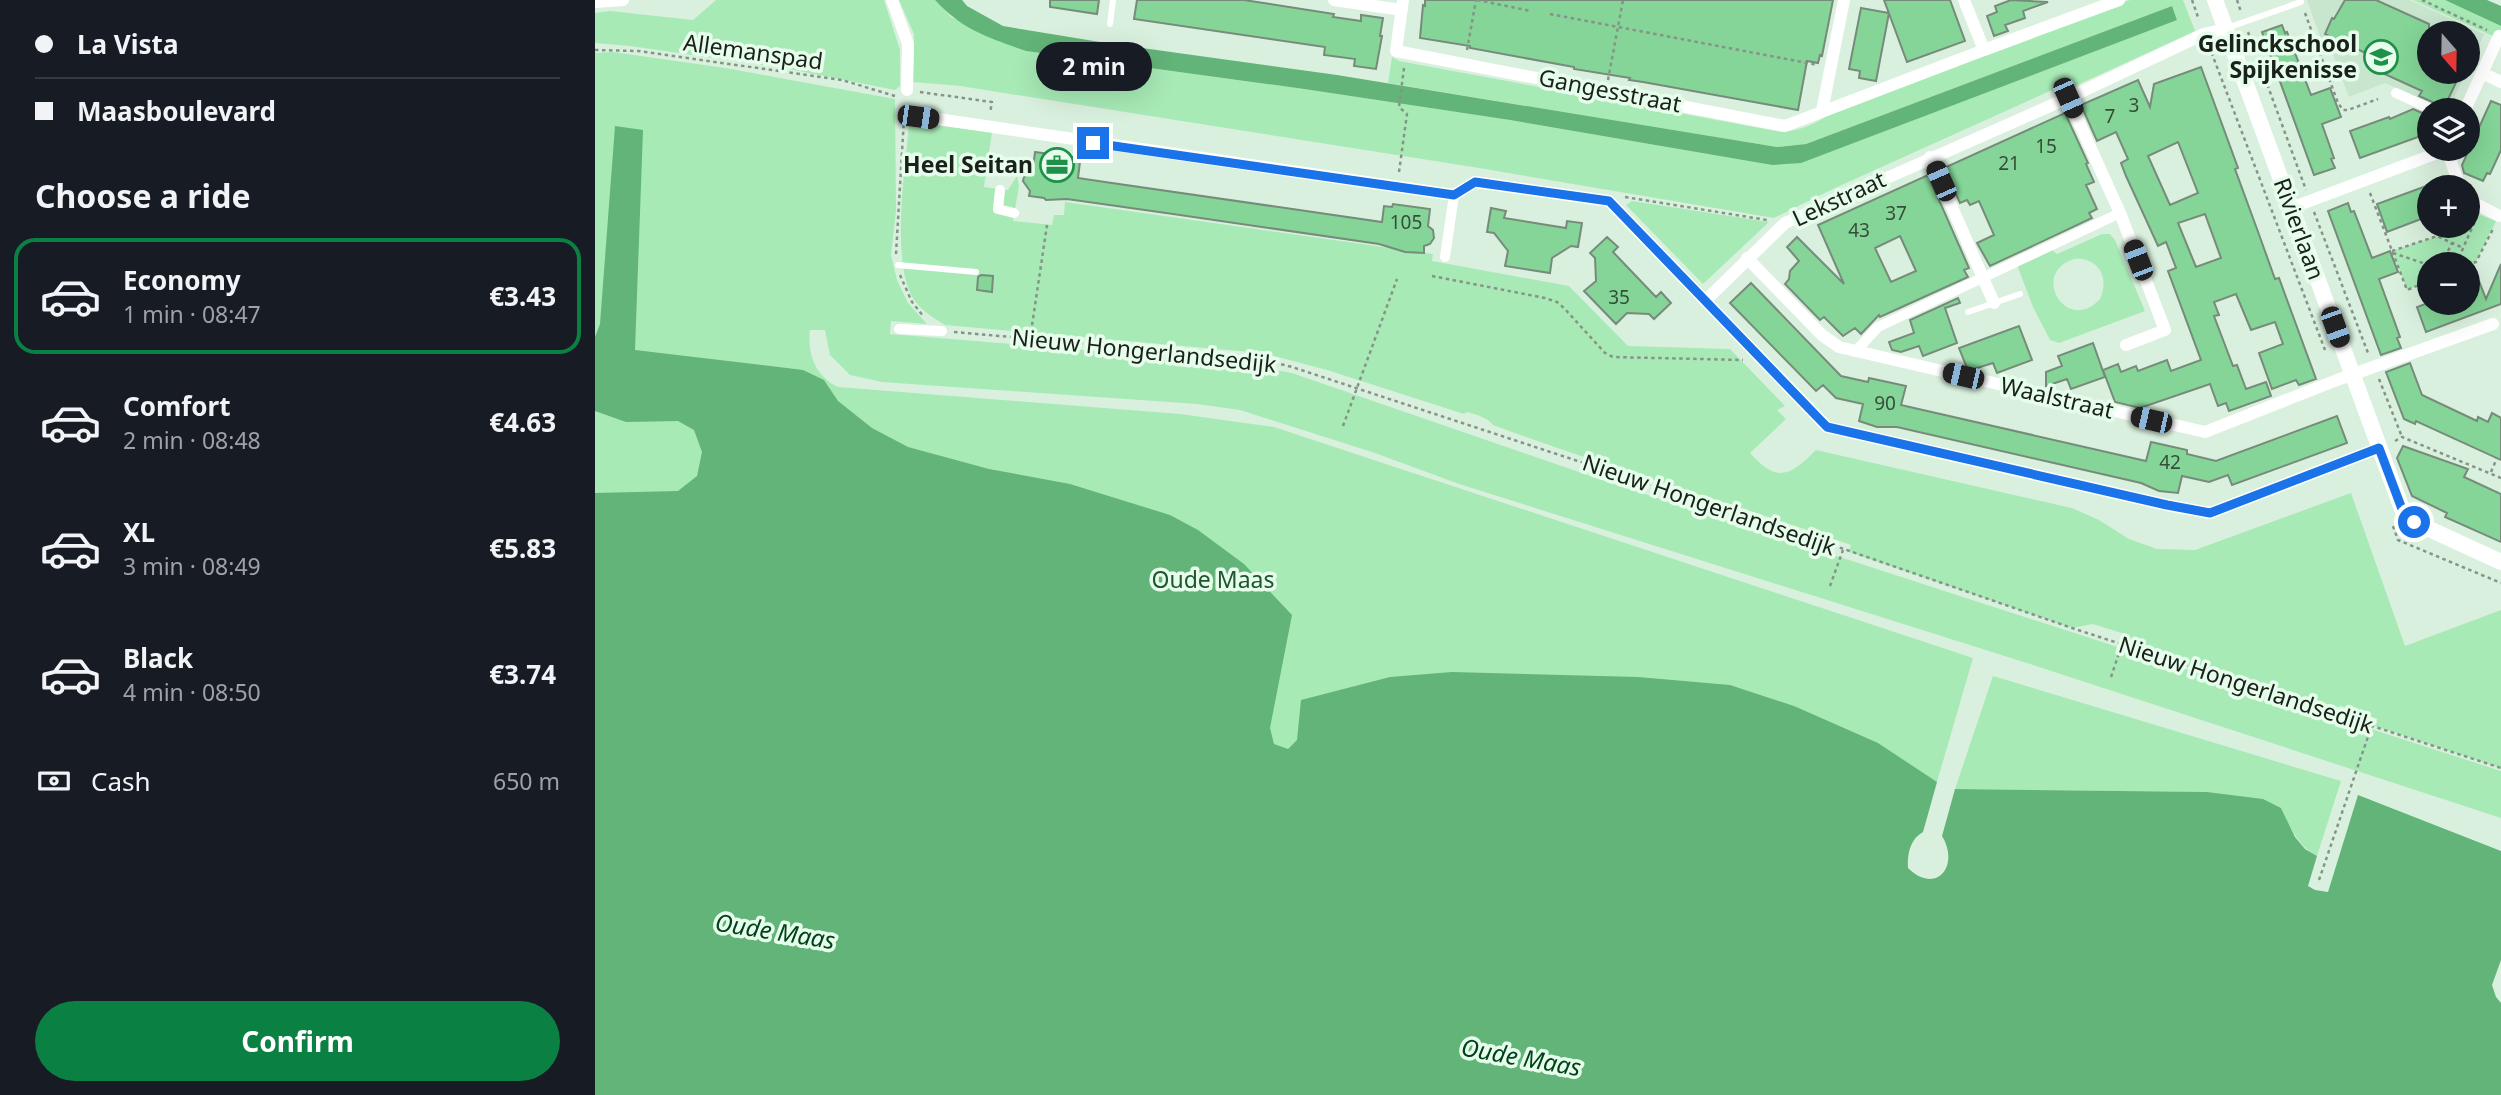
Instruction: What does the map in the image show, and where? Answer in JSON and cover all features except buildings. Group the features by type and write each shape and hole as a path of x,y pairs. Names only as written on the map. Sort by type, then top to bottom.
{"street":[{"path":"595,2 623,0"},
{"path":"892,0 908,44 906,94"},
{"path":"1334,0 1402,5"},
{"path":"1822,111 1844,0"},
{"path":"1964,0 1984,50"},
{"name":"Gangesstraat","path":"1402,5 1396,51 1785,126 2119,0"},
{"name":"Rivierlaan","path":"2215,0 2379,448 2407,517 2501,562"},
{"name":"Lekstraat","path":"1705,301 1784,223 2068,98 2204,34 2225,29"},
{"path":"2471,98 2499,36"},
{"path":"2482,73 2501,82"},
{"path":"2396,93 2417,103"},
{"path":"2068,98 2120,213 2165,330 2126,345"},
{"path":"918,117 1454,195 1475,182 1609,201 1827,427 2154,502 2210,513 2379,448"},
{"path":"1930,157 1994,303"},
{"path":"2291,208 2417,161"},
{"path":"1000,190 998,209 1014,213"},
{"path":"1444,257 1454,195"},
{"path":"2481,206 2500,216"},
{"path":"1855,352 1878,327 2120,213"},
{"name":"Waalstraat","path":"1747,257 1822,335 1839,347 2205,432 2493,324"},
{"path":"899,329 942,331"}],"lane":[{"path":"1111,24 1113,0"},
{"path":"2225,29 2301,2"},
{"path":"898,265 977,272"},
{"path":"1968,312 2020,294"}],"path":[{"path":"1465,63 1477,0 1531,11"},
{"path":"1606,90 1623,0"},
{"name":"Rivierlaan","path":"2237,0 2310,201 2402,438"},
{"path":"2423,0 2499,36"},
{"path":"2301,2 2338,103 2343,110 2378,99"},
{"path":"1550,14 1831,68"},
{"name":"Allemanspad","path":"595,50 638,51 842,80 906,94 992,102 989,127"},
{"path":"1397,186 1407,114 1399,107 1403,81"},
{"path":"904,108 896,254 901,278 912,302"},
{"path":"2364,180 2407,290 2417,286"},
{"path":"1609,201 1620,196 1784,223"},
{"path":"2461,252 2481,206"},
{"path":"2480,254 2500,216"},
{"path":"1030,340 1047,225"},
{"path":"2393,252 2437,236 2463,248"},
{"path":"2448,252 2452,243"},
{"path":"2393,252 2417,260"},
{"path":"1432,276 1557,302 1605,353 1613,358 1761,360"},
{"path":"1343,426 1397,279"},
{"name":"Nieuw Hongerlandsedijk","path":"942,331 1261,359 1357,387 2122,644 2501,768"},
{"path":"2379,448 2402,438 2501,478"},
{"path":"2491,472 2497,458"},
{"path":"1831,586 1843,550"},
{"path":"2111,677 2122,644"},
{"path":"2319,880 2372,725"}],"shaded area":[{"name":"Gelinckschool Spijkenisse","path":"2307,0 2410,0 2456,21 2417,21 2417,84 2460,84 2454,98 2420,98 2385,83 2349,97 2329,44 2322,42"}],"green space":[{"path":"716,0 884,0 900,50 900,86 895,90 784,68 595,43 595,13 610,11 693,20"},
{"path":"899,0 935,0 951,17 1026,51 1510,120 1772,165 2177,20 2172,6 1806,144 1777,147 1388,83 1392,57 1399,61 1781,132 1807,126 1831,113 2130,0 2183,0 2195,31 2075,86 2072,81 1774,218 1479,168 960,86 913,82 914,34"},
{"path":"2413,0 2445,0 2501,26 2501,43 2480,30 2480,21 2460,21"},
{"name":"Oude Maas","path":"613,52 725,68 895,99 896,211 891,255 897,280 908,303 927,324 891,321 890,334 1229,362 1292,373 1611,483 2501,771 2501,818 2030,664 1459,484 1375,453 1240,410 1197,404 882,382 850,375 830,355 825,330 810,330 810,348 819,371 838,387 1180,414 1274,427 1973,658 1937,782 1934,781 1917,835 1908,840 1904,856 595,637 595,53"},
{"path":"916,123 992,132 984,187 1008,190 1017,176 1019,186 1013,221 1052,225 1054,215 1064,215 1065,202 1433,254 1432,261 1569,286 1628,346 1730,349 1785,406 1777,410 1786,419 1750,453 1759,463 1776,472 1790,471 1816,450 2072,508 2099,520 2129,539 2157,549 2195,550 2351,493 2405,646 2501,610 2501,768 2372,725 2378,719 2341,706 2326,710 2126,645 2128,635 2093,624 2072,628 1849,552 1851,545 1537,441 1493,425 1478,415 1467,412 1464,414 1327,370 1262,353 945,325 924,311 915,301 907,285 903,265 901,217 905,166 909,125 915,126"},
{"path":"1632,201 1769,222 1703,284 1626,205"},
{"path":"2480,215 2496,221 2480,254 2417,252 2417,286 2407,290 2392,251 2431,238 2480,238"},
{"path":"2102,234 2110,234 2145,311 2059,343 2050,340 2033,307 2017,265 2052,250 2057,254","holes":["2074,259 2090,261 2100,270 2104,283 2100,299 2088,308 2076,310 2065,306 2058,298 2054,276 2061,266"]},
{"path":"1993,676 2341,781 2317,856 2299,841 2281,808 2207,792 1955,789"}],"water":[{"path":"935,0 962,0 967,6 1003,26 1337,75 1777,147 1806,144 2172,6 2177,20 1801,163 1772,165 1510,120 1026,51 966,26"},
{"path":"2445,0 2487,0 2501,6 2501,26"},
{"path":"615,126 643,130 635,350 803,370 824,380 838,401 872,428 908,447 989,469 1070,484 1170,515 1198,530 1244,564 1292,615 1270,728 1274,744 1288,749 1297,740 1301,700 1390,677 1452,672 1638,677 1730,685 1794,706 1878,743 1937,782 1923,832 1912,843 1908,858 1908,868 1928,879 1936,878 1947,866 1947,847 1942,836 1955,789 2207,792 2263,799 2281,808 2295,837 2305,849 2317,856 2308,886 2328,892 2358,795 2501,851 2501,960 2492,985 2501,1003 2501,1095 595,1095 595,493 678,491 697,476 702,452 694,430 678,421 626,422 595,411 595,337 600,324"}],"place":[{"name":"Gelinckschool Spijkenisse","path":"2381,57"},
{"name":"Heel Seitan","path":"1057,165"}],"route":[{"path":"1093,143 1454,195 1475,182 1609,201 1827,427 2210,513 2379,448 2402,509 2414,522"}]}
